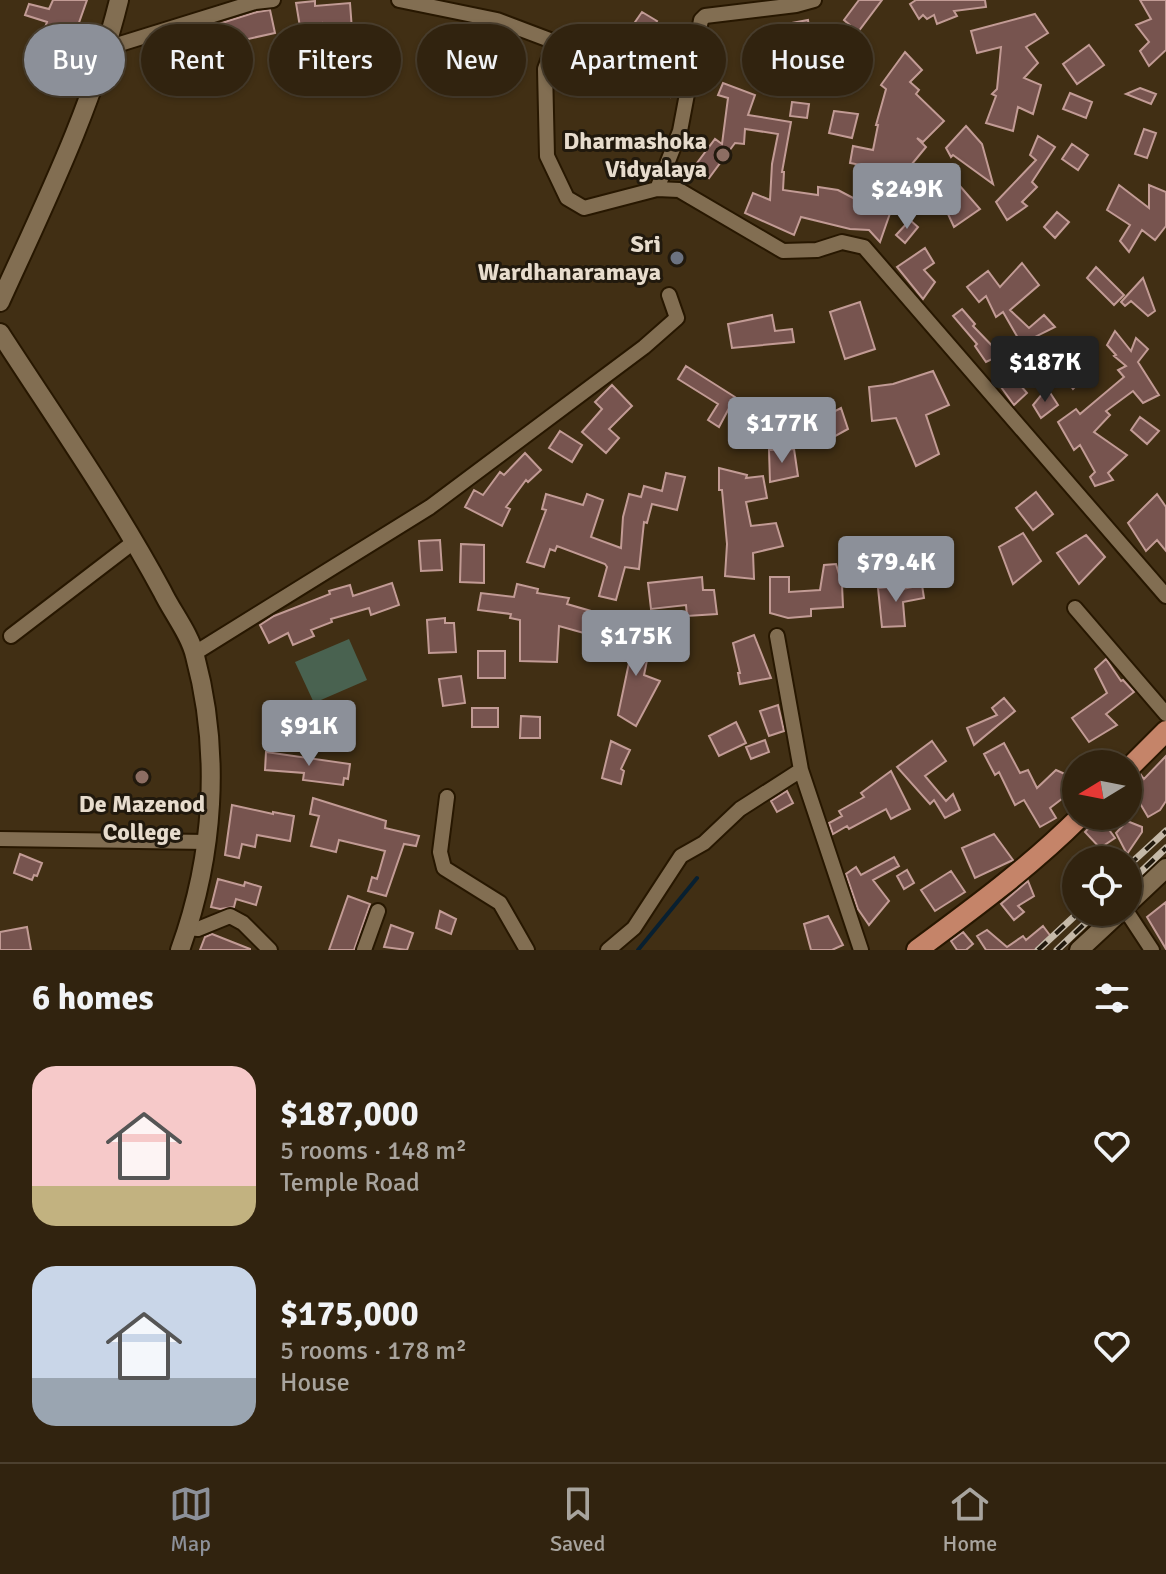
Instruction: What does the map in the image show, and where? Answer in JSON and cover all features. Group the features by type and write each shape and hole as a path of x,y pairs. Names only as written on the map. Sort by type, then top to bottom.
{"main road":[{"path":"1142,755 1166,731"},
{"path":"917,950 982,902 1067,830"}],"street":[{"path":"113,24 119,0"},
{"path":"125,42 255,2 273,0"},
{"path":"399,0 497,20 555,42 545,69 547,156 567,198 584,208 657,189 679,190 783,251 817,250 842,242 864,247 1166,596"},
{"path":"657,189 680,131 701,20 705,16 751,6 814,0"},
{"path":"0,302 76,134 90,96"},
{"path":"195,653 430,507 632,356 677,318 669,295"},
{"path":"0,333 135,541 195,653 213,782 207,842 188,928 180,950"},
{"path":"11,636 135,541"},
{"path":"1075,608 1166,714"},
{"path":"777,636 801,770 861,950"},
{"path":"608,950 634,928 681,856 704,843 740,809 801,770"},
{"path":"447,797 440,852 444,868 500,903 527,950"},
{"path":"0,839 207,842"},
{"path":"1142,891 1166,868"},
{"path":"364,950 378,911"},
{"path":"188,928 198,929 230,916 243,923 270,950"},
{"path":"1079,950 1105,926"},
{"path":"1136,926 1152,950"}],"green space":[{"path":"349,639 367,680 314,703 295,662"}],"building":[{"path":"53,0 87,0 79,24 46,24 25,15 29,4 49,9"},
{"path":"859,0 882,0 864,24 849,24 844,20"},
{"path":"916,0 985,0 986,7 954,11 957,16 937,24 934,15 927,19 923,15 919,19 910,4"},
{"path":"1140,0 1166,0 1166,50 1149,66 1140,51 1149,42 1136,25 1151,19"},
{"path":"315,1 315,6 350,3 352,24 300,24 296,3"},
{"path":"270,10 273,24 269,24 269,34 253,38 253,24 219,24"},
{"path":"642,12 657,21 655,24 634,24"},
{"path":"1035,14 1048,33 1026,47 1038,63 1024,78 1041,85 1033,114 1018,107 1013,131 986,123 996,96 992,94 997,89 1001,47 977,53 971,31"},
{"path":"808,20 809,24 786,24"},
{"path":"1089,45 1104,65 1077,84 1063,64"},
{"path":"905,52 922,70 910,82 919,90 916,94 944,121 923,142 917,138 926,147 907,170 914,176 905,205 895,199 880,242 869,230 850,229 801,217 794,235 745,213 753,193 770,200 778,134 745,129 744,144 735,143 709,178 694,167 715,139 722,144 728,98 721,96 726,96 726,84 742,90 742,96 755,96 748,115 791,122 782,172 783,190 818,195 818,187 838,190 857,200 871,167 850,163 853,146 873,150 886,89 881,85"},
{"path":"1140,88 1156,94 1151,104 1126,94"},
{"path":"1070,93 1092,102 1086,118 1063,109"},
{"path":"792,102 809,104 807,118 790,116"},
{"path":"834,111 858,114 852,138 829,133"},
{"path":"966,126 982,144 993,184 953,155 951,157 946,148"},
{"path":"1144,129 1156,133 1147,158 1135,154"},
{"path":"1038,136 1055,147 1032,182 1037,187 1022,202 1027,206 1007,220 996,202 1036,160 1030,155"},
{"path":"1072,144 1088,155 1078,170 1062,159"},
{"path":"959,185 980,209 954,227 941,199"},
{"path":"1119,185 1149,208 1149,185 1166,192 1166,226 1155,240 1142,230 1129,252 1120,241 1130,225 1107,210"},
{"path":"1057,212 1069,222 1055,238 1044,227"},
{"path":"910,220 918,227 905,243 896,235"},
{"path":"925,248 934,263 924,270 935,282 923,299 897,267"},
{"path":"1022,263 1039,285 1010,310 1029,328 1044,315 1055,327 1011,349 1009,346 1018,338 1003,312 996,317 986,296 979,302 967,287 988,271 1000,287"},
{"path":"1096,267 1124,295 1114,305 1087,278"},
{"path":"1143,278 1155,311 1148,316 1131,301 1125,306 1121,302"},
{"path":"860,302 875,349 845,359 830,312"},
{"path":"962,309 975,324 973,326 1001,355 986,362 975,346 977,344 953,316"},
{"path":"772,315 775,331 792,329 794,342 732,348 728,324"},
{"path":"1115,331 1131,351 1136,338 1148,349 1138,362 1159,395 1143,403 1133,391 1106,411 1110,415 1094,432 1127,455 1108,473 1113,480 1095,486 1090,477 1095,472 1080,445 1074,450 1058,422 1076,409 1080,414 1124,377 1118,370 1126,366 1107,345"},
{"path":"1058,343 1072,366 1080,360 1088,373 1073,389 1059,370 1055,373 1042,353"},
{"path":"686,366 735,397 719,427 708,420 718,404 678,379"},
{"path":"933,371 949,405 926,415 939,454 916,466 896,418 872,421 869,387 893,384"},
{"path":"1009,372 1027,393 1014,405 996,380"},
{"path":"612,385 632,406 609,429 619,438 606,453 582,432 602,409 595,402"},
{"path":"1047,388 1058,405 1041,418 1033,405"},
{"path":"794,402 796,414 775,418 772,406"},
{"path":"841,408 848,429 819,445 812,423"},
{"path":"1140,417 1159,431 1147,444 1131,430"},
{"path":"560,431 582,445 572,462 549,448"},
{"path":"794,449 798,476 770,482 769,450"},
{"path":"525,453 541,470 528,482 526,480 506,507 510,509 502,526 465,507 474,490 483,495 500,472 504,475"},
{"path":"719,468 747,475 746,478 763,476 767,498 746,502 751,526 776,523 783,546 753,553 754,579 725,576 727,544"},
{"path":"666,473 685,477 677,510 652,504 647,523 644,522 639,569 625,567 616,600 599,596 607,567 605,564 557,546 555,551 550,549 544,567 527,562 546,510 542,509 546,494 583,505 587,494 603,500 591,537 621,548 623,517 629,494 641,497 644,486 662,491"},
{"path":"1036,492 1053,514 1033,530 1016,508"},
{"path":"1157,494 1166,507 1166,551 1157,540 1146,551 1128,523"},
{"path":"1023,533 1041,561 1013,584 999,547"},
{"path":"1086,535 1105,557 1079,584 1057,553"},
{"path":"440,540 442,570 421,571 419,541"},
{"path":"869,540 873,570 844,573 840,542"},
{"path":"461,544 484,545 484,583 460,582"},
{"path":"836,564 842,584 843,607 811,609 811,616 788,618 770,613 770,577 789,577 789,592 820,590 824,565"},
{"path":"702,577 703,590 714,590 717,614 687,616 686,605 651,609 648,583"},
{"path":"392,583 399,605 371,615 369,608 331,619 332,622 311,630 314,636 293,645 288,633 269,643 260,625 274,616 330,594 329,591 350,585 353,596"},
{"path":"517,584 538,589 537,593 569,598 567,604 598,613 591,635 559,626 557,662 520,661 520,620 510,618 511,614 478,610 481,593 514,597"},
{"path":"922,585 924,598 903,602 905,626 882,627 878,588 901,586 902,589"},
{"path":"445,618 445,623 454,623 456,652 429,653 427,620"},
{"path":"626,630 652,636 644,675 660,681 636,726 618,715 630,658 621,656"},
{"path":"754,635 771,678 740,684 733,643"},
{"path":"478,651 505,651 505,678 478,678"},
{"path":"1106,659 1121,681 1134,692 1106,714 1117,725 1089,742 1072,718 1107,693 1095,669"},
{"path":"461,676 465,703 443,706 439,679"},
{"path":"1004,698 1015,711 974,745 967,728 997,715 992,708"},
{"path":"778,705 784,731 769,736 760,711"},
{"path":"472,708 498,708 498,727 472,727"},
{"path":"521,716 540,717 540,738 520,738"},
{"path":"736,722 746,743 719,756 709,736"},
{"path":"765,740 769,752 751,759 746,747"},
{"path":"611,741 630,750 621,769 624,771 621,784 602,778"},
{"path":"932,741 946,761 925,776 946,801 953,794 960,810 945,818 934,800 930,804 897,767"},
{"path":"1004,743 1020,773 1028,770 1037,788 1056,770 1062,773 1062,799 1050,808 1056,818 1040,827 1024,800 1015,805 999,772 995,775 984,754"},
{"path":"266,752 350,764 348,779 344,778 343,785 303,780 304,773 265,770"},
{"path":"1166,756 1166,801 1160,810 1148,817 1142,807 1142,776 1144,779"},
{"path":"891,771 910,809 891,819 886,809 833,834 829,823 842,816 839,811 864,797 861,793"},
{"path":"787,791 793,803 777,812 771,801"},
{"path":"313,798 386,821 385,828 419,836 416,846 404,844 386,896 368,891 372,877 377,879 385,851 339,840 336,852 311,846 319,816 310,814"},
{"path":"232,805 294,816 290,841 257,835 255,847 242,844 239,858 225,855"},
{"path":"1109,830 1115,838 1098,846 1085,832"},
{"path":"1119,830 1142,830 1132,846 1123,846 1116,833"},
{"path":"994,834 1013,860 975,878 962,848"},
{"path":"20,854 42,863 32,880 14,873"},
{"path":"894,857 899,866 873,880 889,901 869,925 858,909 846,874 856,867 861,875"},
{"path":"907,870 914,883 904,889 897,876"},
{"path":"951,871 965,892 935,911 921,890"},
{"path":"218,879 261,887 256,905 236,899 234,907 211,907"},
{"path":"1028,881 1034,896 1018,906 1024,912 1014,920 1001,904"},
{"path":"348,896 370,904 354,950 329,950"},
{"path":"1166,902 1166,949 1147,917"},
{"path":"440,911 456,919 451,934 436,928"},
{"path":"828,916 843,945 832,950 811,950 804,924"},
{"path":"391,925 413,933 407,950 384,947"},
{"path":"1043,926 1052,938 1037,950 986,950 977,936 987,930 1007,947 1023,936 1026,940"},
{"path":"27,927 31,950 0,950 0,932"},
{"path":"963,932 973,944 966,950 957,950 951,941"},
{"path":"212,934 250,950 200,950 205,937"}],"waterway":[{"path":"638,950 697,878"}],"railway":[{"path":"1142,853 1166,831"},
{"path":"1142,871 1166,848"},
{"path":"1038,950 1064,926"},
{"path":"1057,950 1082,926"}],"place":[{"name":"Dharmashoka Vidyalaya","path":"723,155"},
{"name":"Sri Wardhanaramaya","path":"677,258"},
{"name":"De Mazenod College","path":"142,777"}]}
